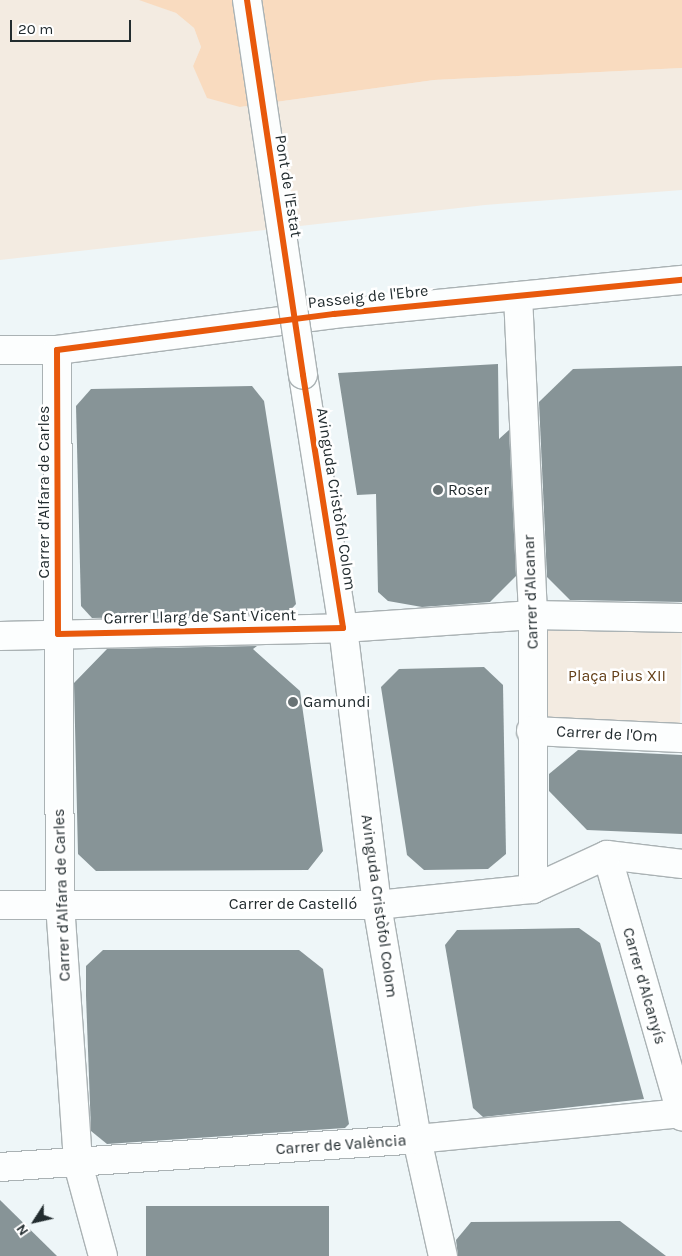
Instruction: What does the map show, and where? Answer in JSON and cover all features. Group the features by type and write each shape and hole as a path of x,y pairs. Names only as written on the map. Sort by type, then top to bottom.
{"street":[{"name":"Pont de l'Estat","path":"247,0 303,375"},
{"name":"Passeig de l'Ebre","path":"0,350 57,350 334,314 682,280"},
{"name":"Carrer d'Alcanar","path":"518,296 533,615 531,730 533,889"},
{"name":"Carrer d'Alfara de Carles","path":"57,350 60,904 78,1164 103,1256"},
{"name":"Avinguda Cristòfol Colom","path":"303,375 343,628 376,905 417,1140 443,1256"},
{"name":"Carrer Llarg de Sant Vicent","path":"0,636 343,628 533,615 682,618"},
{"name":"Carrer de l'Om","path":"531,730 682,738"},
{"name":"Carrer de Castelló","path":"0,905 376,905 533,889 607,855"},
{"path":"607,855 682,864"},
{"name":"Carrer d'Alcanyís","path":"607,855 682,1114"},
{"name":"Carrer de València","path":"0,1167 78,1164 417,1140 682,1114"}],"green space":[{"path":"0,0 142,0 176,13 194,28 201,47 193,66 240,107 434,80 682,68 682,190 485,205 0,260"},
{"name":"Plaça Pius XII","path":"533,615 682,618 680,734 531,731"}],"shaded area":[{"path":"139,0 682,0 682,68 434,80 240,107 207,98 193,66 201,47 194,28 176,13"}],"building":[{"name":"Roser","path":"498,364 499,439 509,430 516,576 490,602 422,607 388,601 378,592 376,494 357,495 338,373"},
{"path":"682,366 682,602 570,600 547,577 539,402 573,369"},
{"path":"252,386 264,401 296,604 287,614 92,618 81,606 76,406 91,389"},
{"path":"257,646 253,649 300,691 323,851 308,870 96,871 78,854 74,683 107,649"},
{"path":"484,667 503,685 506,854 488,869 424,870 407,855 381,687 399,669"},
{"path":"578,750 682,755 682,834 587,830 549,791 549,774"},
{"path":"579,928 600,943 644,1099 483,1117 473,1108 445,945 457,930"},
{"path":"103,950 299,950 323,969 349,1124 345,1128 107,1144 91,1131 86,996 86,966"},
{"path":"0,1200 57,1256 0,1256"},
{"path":"146,1206 329,1206 329,1256 146,1256"},
{"path":"620,1221 666,1256 458,1256 456,1240 471,1222"}],"cycle path":[{"path":"247,0 303,375 343,628 58,634 57,350 141,339 334,314 682,280"}],"place":[{"name":"Roser","path":"438,490"},
{"name":"Gamundi","path":"293,702"}]}
